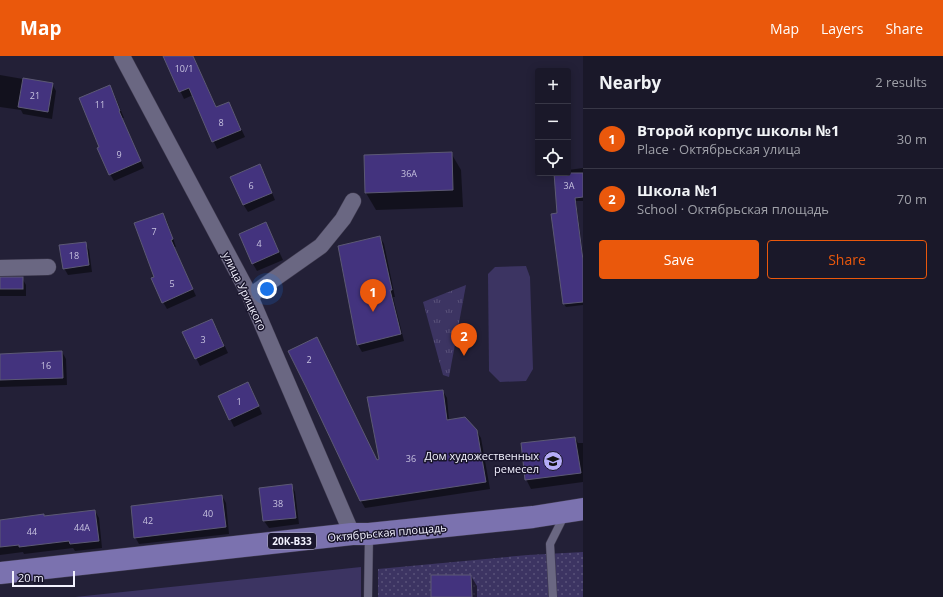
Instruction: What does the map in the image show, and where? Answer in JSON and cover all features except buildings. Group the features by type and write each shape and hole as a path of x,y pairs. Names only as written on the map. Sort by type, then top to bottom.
{"main road":[{"name":"Октябрьская площадь","path":"0,573 533,517 574,510"}],"street":[{"name":"улица Урицкого","path":"122,56 250,296 361,534"},
{"path":"250,296 321,246 343,219 353,201"},
{"path":"0,268 48,267"}],"lane":[{"path":"553,597 550,544 574,510"},
{"path":"361,534 368,597"}],"green space":[{"path":"526,266 530,277 533,369 526,381 500,382 489,371 488,274 495,267"},
{"path":"466,285 449,377 443,375 423,302"},
{"path":"583,552 583,597 378,597 378,569 528,555"},
{"path":"361,567 361,597 75,597"}],"place":[{"name":"Второй корпус школы №1","path":"373,312"},
{"name":"Школа №1","path":"464,356"},
{"name":"Дом художественных ремесел","path":"553,461"}]}
